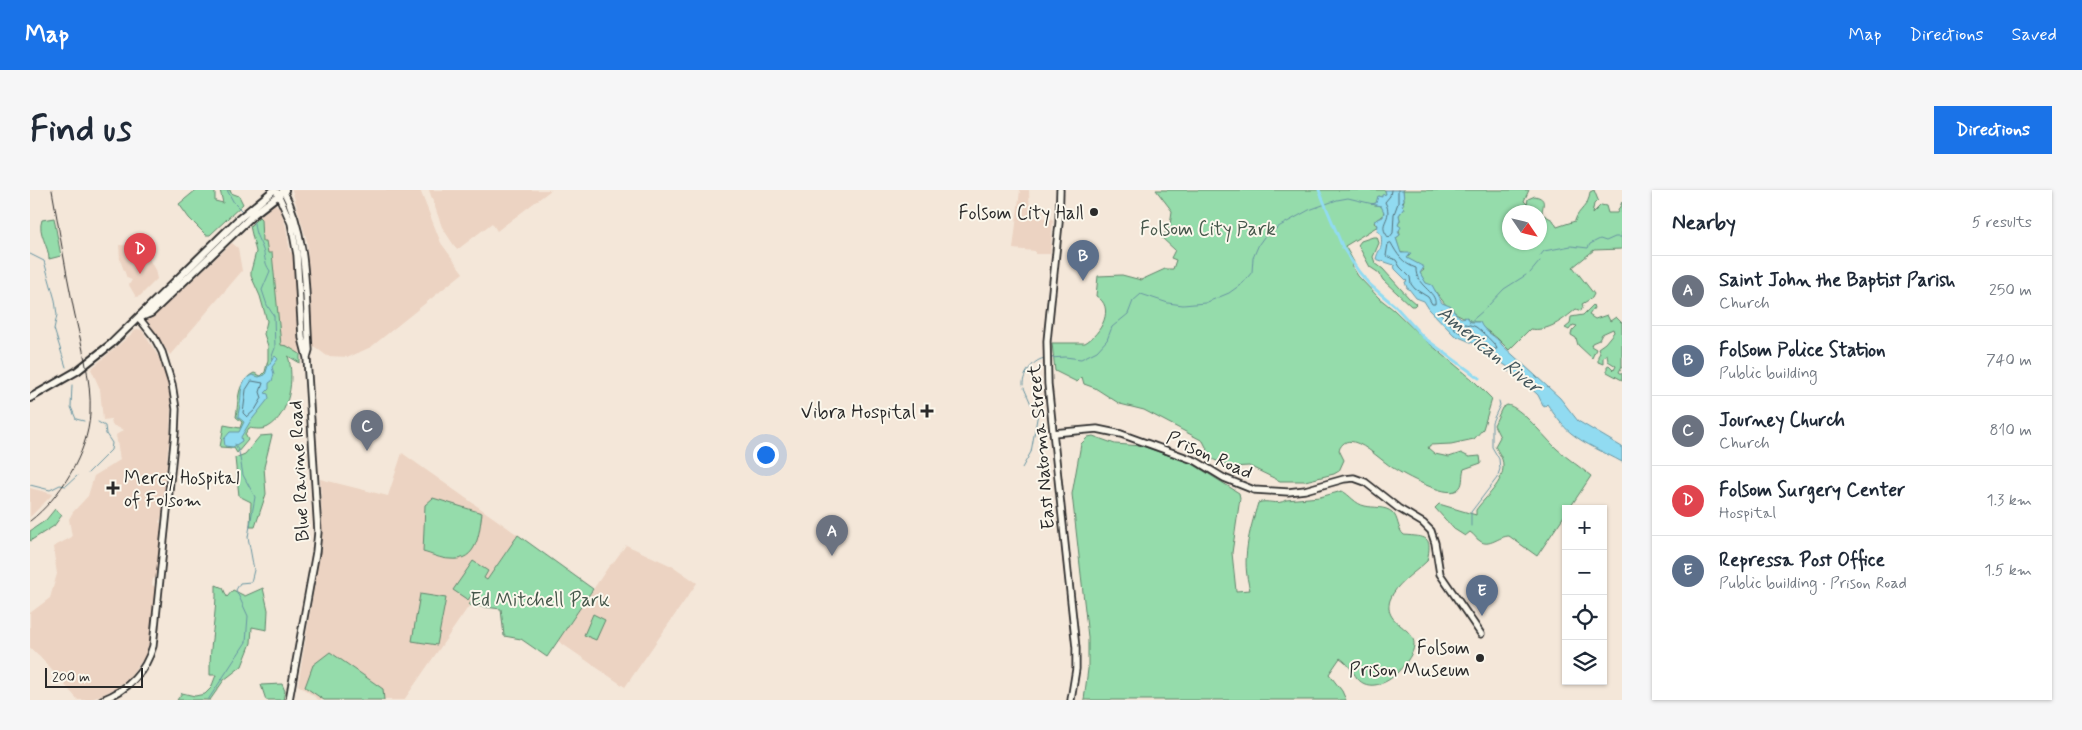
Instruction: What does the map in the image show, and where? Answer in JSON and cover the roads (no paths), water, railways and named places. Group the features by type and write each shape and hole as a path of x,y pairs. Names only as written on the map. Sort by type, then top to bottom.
{"main road":[{"name":"East Natoma Street","path":"1060,190 1059,223 1047,346 1053,433 1076,648 1076,674 1072,700"},
{"path":"30,398 76,371 139,318 253,211 280,191"},
{"name":"Blue Ravine Road","path":"280,191 291,224 295,246 303,344 307,358"},
{"name":"Blue Ravine Road","path":"280,191 292,207 298,227 302,262 318,532 289,700"},
{"path":"295,246 299,251 302,262"},
{"path":"139,318 151,313 186,280 212,251"},
{"path":"102,700 122,690 136,678 146,663 153,646 174,446 176,412 172,384 162,352 139,318"},
{"path":"301,321 304,326 305,340 308,341"},
{"name":"Prison Road","path":"1053,433 1097,429 1121,434 1196,461 1224,478 1254,490 1296,491 1349,478 1365,482 1398,508 1424,523 1431,531 1440,574 1480,634"}],"water":[{"name":"American River","path":"1385,190 1403,190 1404,200 1402,202 1404,203 1402,206 1404,208 1399,215 1398,225 1401,227 1398,232 1400,235 1396,238 1401,253 1411,253 1407,258 1424,267 1420,273 1426,283 1432,285 1442,303 1452,307 1454,312 1461,318 1467,317 1471,322 1480,322 1484,329 1560,398 1578,421 1622,447 1622,462 1589,445 1571,433 1547,404 1543,405 1538,395 1511,370 1508,372 1508,367 1494,358 1493,355 1481,349 1480,346 1454,335 1429,309 1424,301 1416,298 1407,288 1405,282 1407,281 1395,269 1394,265 1376,259 1381,246 1381,234 1377,231 1378,225 1374,221 1383,217 1384,212 1381,206 1371,204 1376,203 1378,196 1382,197 1382,195 1386,194"},
{"path":"275,356 278,359 272,367 274,374 272,381 269,383 269,389 265,393 268,394 269,398 250,422 241,437 242,441 233,447 225,446 224,439 230,432 239,432 244,422 238,417 241,391 245,380 252,375 259,377 265,375 268,366"}],"waterway":[{"path":"227,190 234,203 242,211"},
{"path":"1319,190 1343,248 1369,284 1395,306 1423,337 1479,378"},
{"path":"1050,358 1081,359 1097,351 1107,340 1112,327 1128,314 1133,301 1141,294 1168,303 1183,305 1205,303 1229,293 1243,283 1252,272 1253,258 1264,237 1309,210 1348,198 1373,204"},
{"path":"251,219 270,271 262,290 267,305 274,316 275,348 272,356 273,359"},
{"path":"1540,256 1544,251 1571,246 1588,248 1590,244 1600,239 1606,241 1615,237 1622,237"},
{"path":"30,254 44,261 55,300 57,315 54,329 66,367"},
{"path":"1530,273 1540,261"},
{"path":"1486,308 1504,289 1526,275"},
{"name":"American River","path":"1469,323 1484,310"},
{"path":"1023,385 1030,367 1046,358"},
{"path":"72,385 71,407 76,419 84,421"},
{"path":"1022,468 1031,452 1038,413 1038,407 1031,404 1024,388"},
{"path":"1471,526 1471,512 1497,478 1500,469 1499,459 1492,447 1492,422 1500,405 1499,401"},
{"path":"88,473 111,450 112,443 106,434 105,426 98,422"},
{"path":"208,700 246,642 248,616 236,590 240,583 251,582 254,570 248,537 255,497 243,475 239,452 235,444"},
{"path":"30,485 50,490 60,485 66,486 77,476"}],"railway":[{"path":"30,521 52,500 70,474 84,444 90,414 85,360 70,291 52,190"}],"place":[{"name":"Folsom City Hall","path":"1094,212"},
{"name":"Folsom Surgery Center","path":"140,274"},
{"name":"Folsom Police Station","path":"1083,281"},
{"name":"Vibra Hospital","path":"927,411"},
{"name":"Journey Church","path":"367,451"},
{"name":"Mercy Hospital of Folsom","path":"113,488"},
{"name":"Saint John the Baptist Parish","path":"832,556"},
{"name":"Repressa Post Office","path":"1482,616"},
{"name":"Folsom Prison Museum","path":"1480,658"}],"park label":[{"name":"Folsom City Park","path":"1208,228"},
{"name":"Ed Mitchell Park","path":"540,599"}]}
